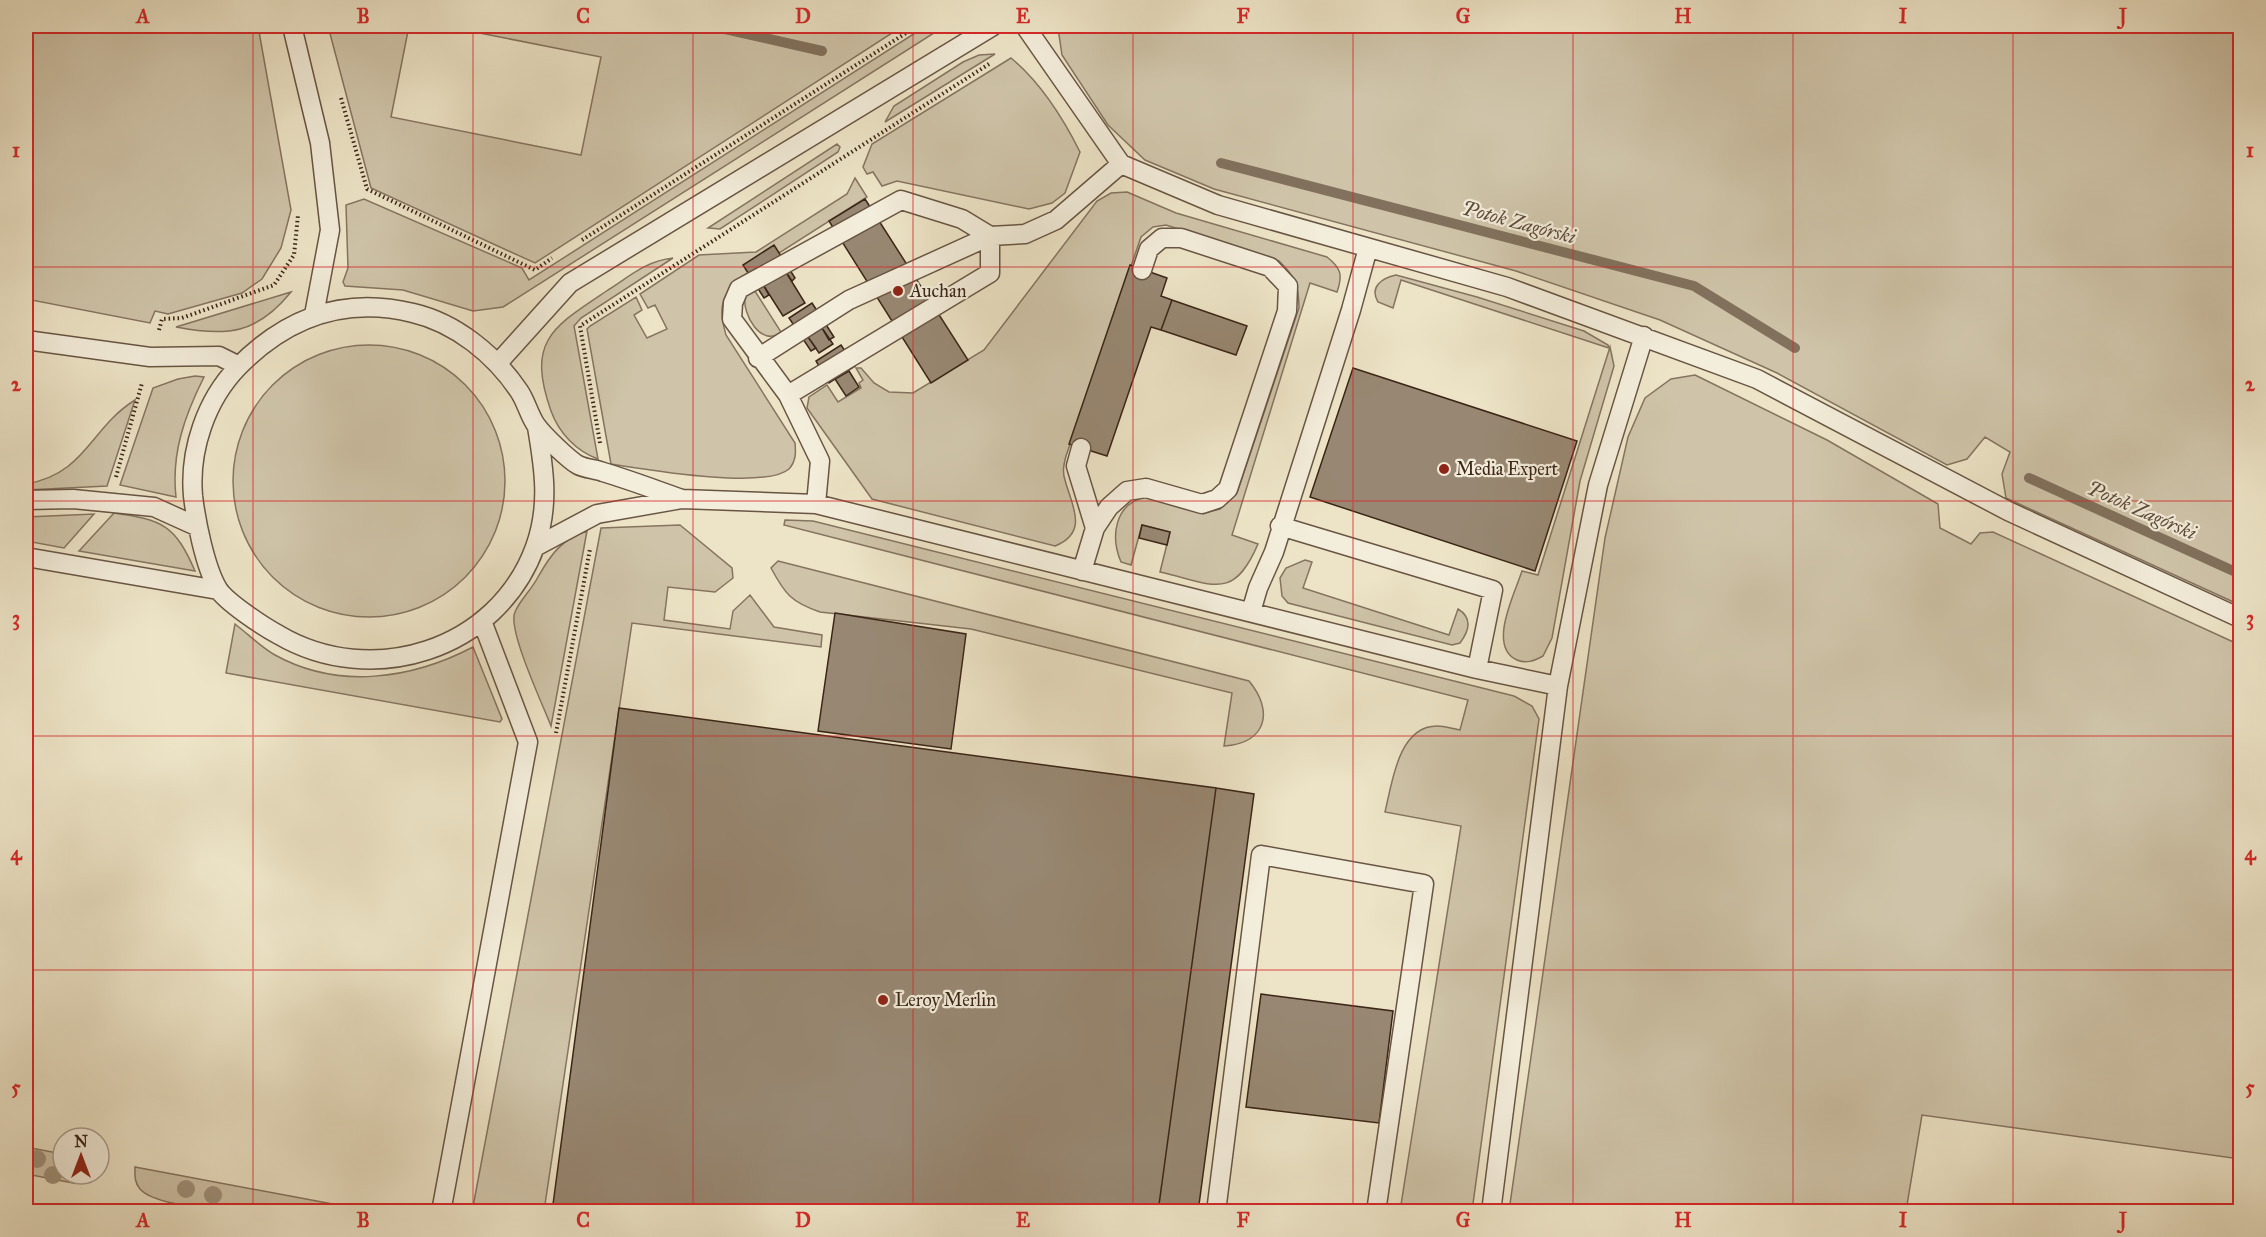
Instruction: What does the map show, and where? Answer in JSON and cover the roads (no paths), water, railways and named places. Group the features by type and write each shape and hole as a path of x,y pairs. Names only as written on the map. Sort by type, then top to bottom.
{"lane":[{"path":"292,26 320,143 330,230 314,315"},
{"path":"498,363 570,283 993,26"},
{"path":"1025,26 1121,164 1218,205 1507,287 1757,379 2008,511 2241,618"},
{"path":"758,358 849,300 990,236 1025,234 1056,220 1121,164"},
{"path":"816,504 820,460 788,395 758,358 732,319 733,303 739,289 901,200 962,219 990,236"},
{"path":"788,395 990,273 990,236"},
{"path":"1082,571 1095,528 1109,507 1126,491 1146,488 1202,504 1217,499 1228,489 1287,311 1288,286 1270,267 1181,238 1162,238 1149,249 1142,270"},
{"path":"1251,612 1258,588 1274,552 1280,526 1351,310 1368,248"},
{"path":"26,557 218,591 259,624 301,648 347,660 395,660 442,646 482,621 513,587 535,547 546,487 537,427 521,393 498,363 459,332 414,313 365,307 314,315 286,327 259,345 224,381 201,426 191,476 196,526 218,591"},
{"path":"1491,1212 1558,686 1598,484 1644,336"},
{"path":"26,340 150,357 219,356 239,366"},
{"path":"537,427 578,465 682,499"},
{"path":"1081,448 1076,466 1095,528"},
{"path":"26,500 73,499 154,507 196,526"},
{"path":"535,547 597,514 682,499 816,504 1477,669 1558,686"},
{"path":"1280,526 1493,591 1477,669"},
{"path":"441,1212 528,742 482,621"},
{"path":"1216,1212 1261,855 1424,884 1376,1212"}],"waterway":[{"name":"Potok Zagórski","path":"712,26 822,51"},
{"name":"Potok Zagórski","path":"1221,163 1694,286 1795,348"},
{"name":"Potok Zagórski","path":"2029,478 2240,574"}],"place":[{"name":"Auchan","path":"898,291"},
{"name":"Media Expert","path":"1444,469"},
{"name":"Leroy Merlin","path":"883,1000"}]}
